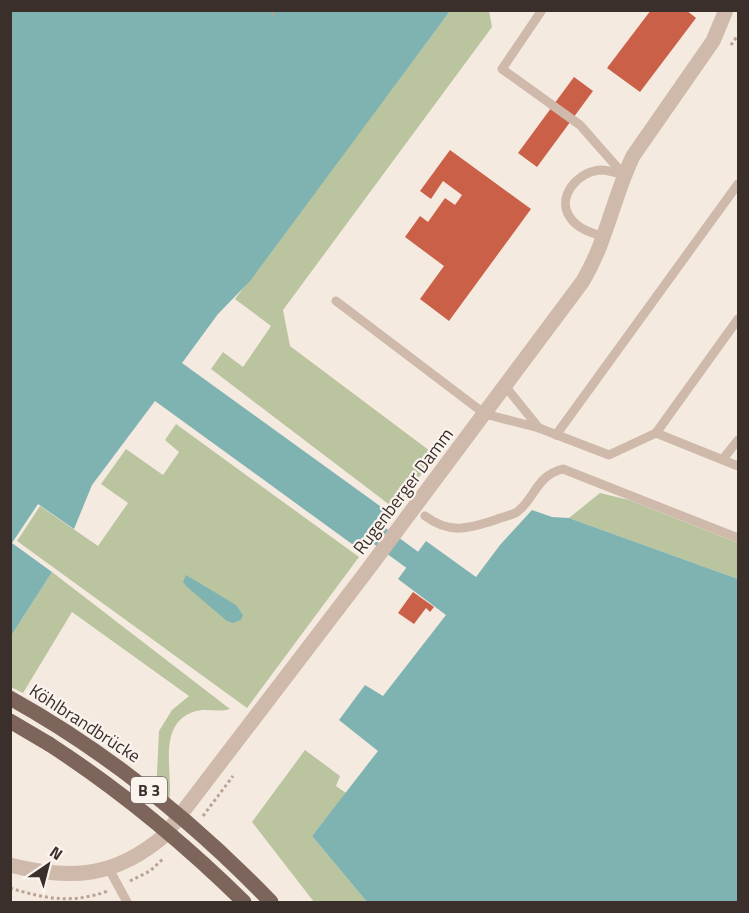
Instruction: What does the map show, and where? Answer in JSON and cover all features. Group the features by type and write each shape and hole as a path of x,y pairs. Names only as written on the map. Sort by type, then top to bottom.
{"main road":[{"name":"Köhlbrandbrücke","path":"10,698 73,735 141,783 209,842 271,903"},
{"name":"Köhlbrandbrücke","path":"10,721 76,762 133,803 196,856 244,903"}],"street":[{"name":"Rugenberger Damm","path":"10,865 36,872 77,875 109,869 143,854 165,835 408,517 583,281 605,237 624,175 645,137 713,41 726,10"}],"lane":[{"path":"542,10 502,69 580,125 624,175"},
{"path":"605,237 584,230 573,222 566,211 566,197 578,178 593,171 602,170 624,175"},
{"path":"556,435 738,184"},
{"path":"336,301 485,414 539,428 609,455 656,433 738,319"},
{"path":"505,386 539,428"},
{"path":"656,433 738,466"},
{"path":"723,459 738,440"},
{"path":"425,516 437,525 454,530 473,527 517,512 549,472 563,469 738,538"},
{"path":"109,869 127,903"}],"path":[{"path":"272,15 276,10"}],"green space":[{"path":"450,11 489,11 492,27 283,310 290,346 430,451 429,464 395,509 211,369 223,352 243,367 271,326 235,299"},
{"path":"176,424 359,557 247,708 17,541 40,506 98,546 128,503 101,484 126,449 163,475 179,452 165,440"},
{"path":"600,493 629,500 738,543 738,579 569,518"},
{"path":"52,572 230,709 193,712 174,728 169,751 169,802 156,794 159,731 172,710 189,696 72,612 23,693 11,687 11,636"},
{"path":"305,750 340,776 336,786 346,793 312,836 367,902 314,902 252,822"}],"water":[{"path":"11,10 450,11 250,281 218,314 182,363 391,514 363,552 155,401 92,485 74,529 38,504 12,543 52,572 11,636"},
{"path":"532,510 552,517 569,518 738,579 738,902 367,902 312,836 378,751 339,720 365,685 383,696 446,615 398,579 426,541 476,577 500,545"},
{"path":"186,575 236,605 243,615 241,620 233,623 227,621 186,586 183,582"}],"building":[{"path":"651,10 686,10 696,18 640,92 607,68"},
{"path":"574,77 593,91 537,167 518,153"},
{"path":"450,150 531,209 449,321 420,299 444,266 405,237 420,216 428,222 445,198 455,205 462,195 443,181 431,199 420,191"},
{"path":"413,592 434,607 430,612 426,608 414,624 398,613"}],"waterway":[{"path":"355,518 433,575"}]}
